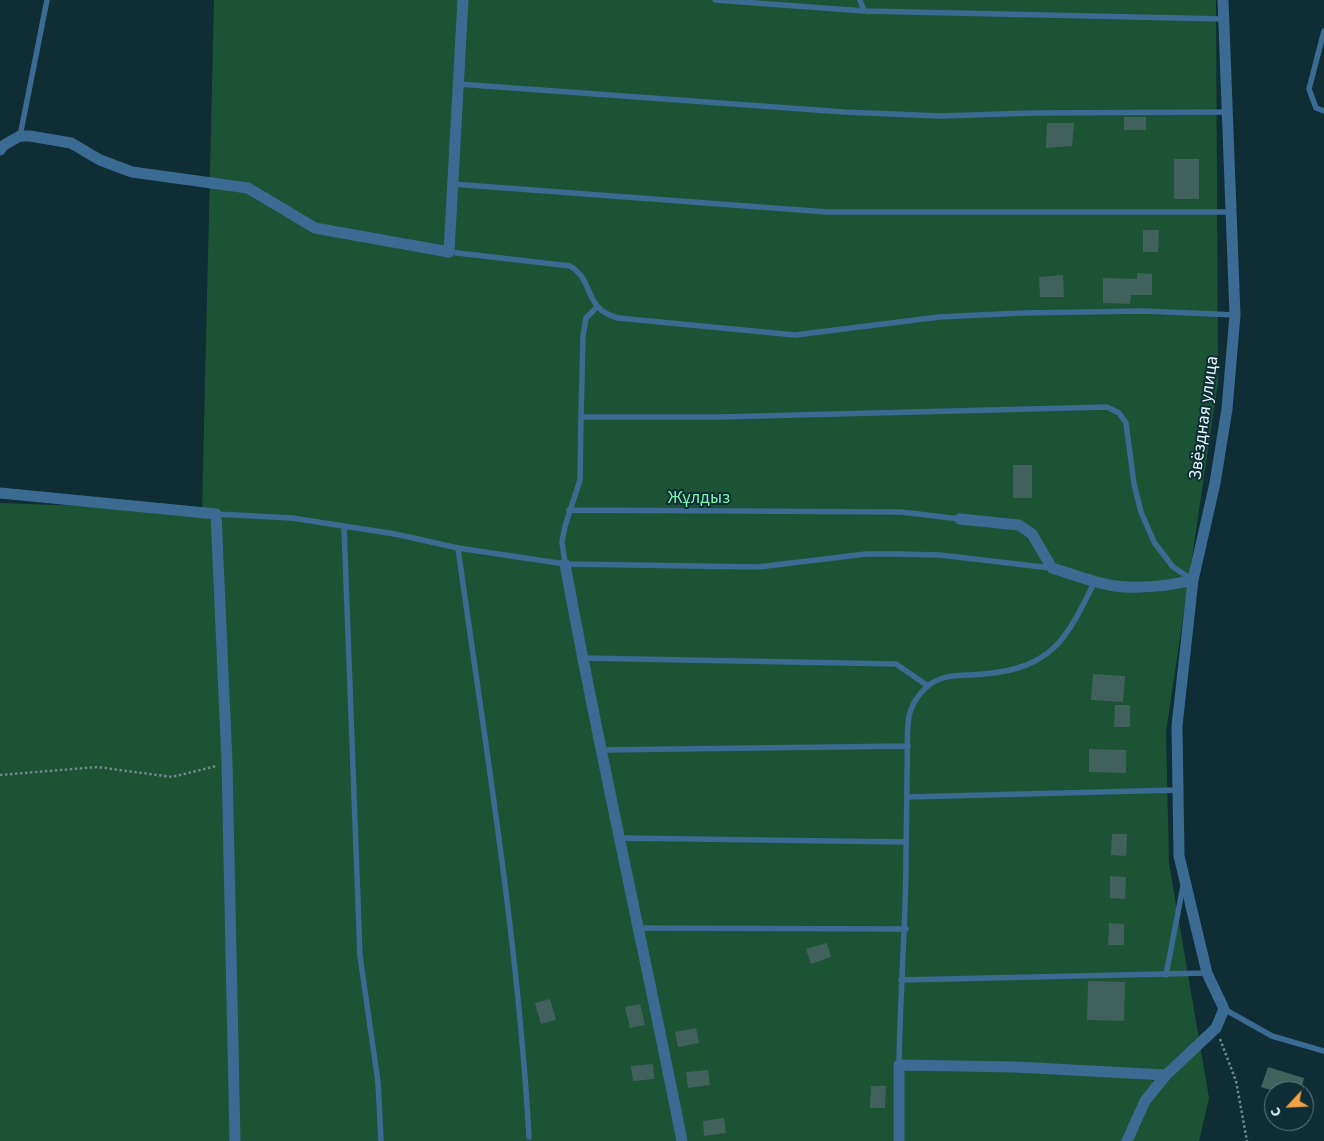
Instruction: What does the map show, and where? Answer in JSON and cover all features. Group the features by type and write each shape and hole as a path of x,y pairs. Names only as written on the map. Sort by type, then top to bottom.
{"street":[{"path":"0,150 4,145 20,136 71,143 100,160 132,172 248,188 316,228 449,252 463,0"},
{"name":"Звёздная улица","path":"1223,0 1235,315 1227,409 1215,483 1192,580 1177,726 1179,856 1207,972 1224,1009"},
{"path":"0,493 216,514 227,763 235,1141"},
{"path":"960,519 1019,525 1032,534 1052,568 1095,581 1116,586 1173,584 1192,580"},
{"path":"565,564 600,750 639,928 682,1141"},
{"path":"1127,1141 1145,1101 1166,1075 1216,1028 1224,1009"},
{"path":"899,1141 899,1065 1016,1067 1166,1075"}],"lane":[{"path":"20,136 47,0"},
{"path":"715,0 864,11 1224,19"},
{"path":"860,0 864,11"},
{"path":"1324,31 1309,89 1316,108 1324,111"},
{"path":"458,84 834,111 941,116 1032,113 1228,112"},
{"path":"452,184 826,212 1231,212"},
{"path":"449,252 570,266 580,272 586,281 588,294 597,306 606,314 618,318 758,334 795,335 939,317 1021,313 1144,311 1235,315"},
{"path":"565,564 562,542 580,480 586,318 597,306"},
{"path":"581,417 720,417 1107,407 1119,413 1126,423 1134,484 1141,512 1150,534 1173,567 1192,580"},
{"path":"570,510 901,512 960,519"},
{"path":"216,514 292,518 395,534 458,548 565,564 758,567 866,554 898,554 1038,564 1052,568"},
{"path":"344,527 360,956 376,1064 381,1141"},
{"path":"458,548 511,941 525,1072 528,1137"},
{"path":"899,1065 900,980 906,929 909,716 916,700 928,686 952,675 1011,671 1029,666 1048,653 1074,623 1095,581"},
{"path":"582,658 896,664 928,686"},
{"path":"600,750 908,746"},
{"path":"907,798 1178,790"},
{"path":"619,838 906,842"},
{"path":"1166,975 1184,881"},
{"path":"639,928 906,929"},
{"path":"900,980 1166,975 1207,972"},
{"path":"1224,1009 1272,1036 1324,1051"}],"path":[{"path":"0,775 98,767 172,777 227,763"},
{"path":"1216,1028 1236,1081 1247,1141"}],"green space":[{"name":"Жұлдыз","path":"214,0 1216,0 1218,383 1166,732 1169,863 1209,1098 1199,1141 0,1141 0,503 202,510"}],"building":[{"path":"1124,117 1146,117 1146,130 1124,130"},
{"path":"1047,123 1074,123 1072,146 1046,148"},
{"path":"1174,159 1199,159 1199,199 1174,199"},
{"path":"1143,230 1159,230 1158,252 1143,252"},
{"path":"1137,273 1152,274 1152,295 1131,295 1130,304 1103,303 1103,278 1137,279"},
{"path":"1063,275 1064,297 1040,297 1039,277"},
{"path":"1013,465 1032,465 1032,498 1013,498"},
{"path":"1093,674 1125,676 1123,702 1091,700"},
{"path":"1115,705 1130,705 1130,727 1114,727"},
{"path":"1089,749 1126,750 1126,773 1089,772"},
{"path":"1112,834 1127,834 1126,856 1111,855"},
{"path":"1110,876 1126,877 1125,899 1110,898"},
{"path":"1109,923 1124,924 1124,945 1108,945"},
{"path":"827,943 831,957 811,964 806,949"},
{"path":"1088,981 1125,982 1124,1021 1087,1020"},
{"path":"550,999 556,1020 541,1024 535,1003"},
{"path":"640,1004 645,1025 630,1028 625,1007"},
{"path":"696,1028 699,1043 678,1047 675,1032"},
{"path":"653,1064 654,1079 633,1081 631,1066"},
{"path":"1268,1067 1304,1078 1303,1081 1264,1081 1264,1088 1261,1087"},
{"path":"708,1070 710,1085 688,1088 686,1072"},
{"path":"871,1086 886,1086 885,1108 870,1108"},
{"path":"724,1118 726,1133 704,1136 703,1121"}]}
